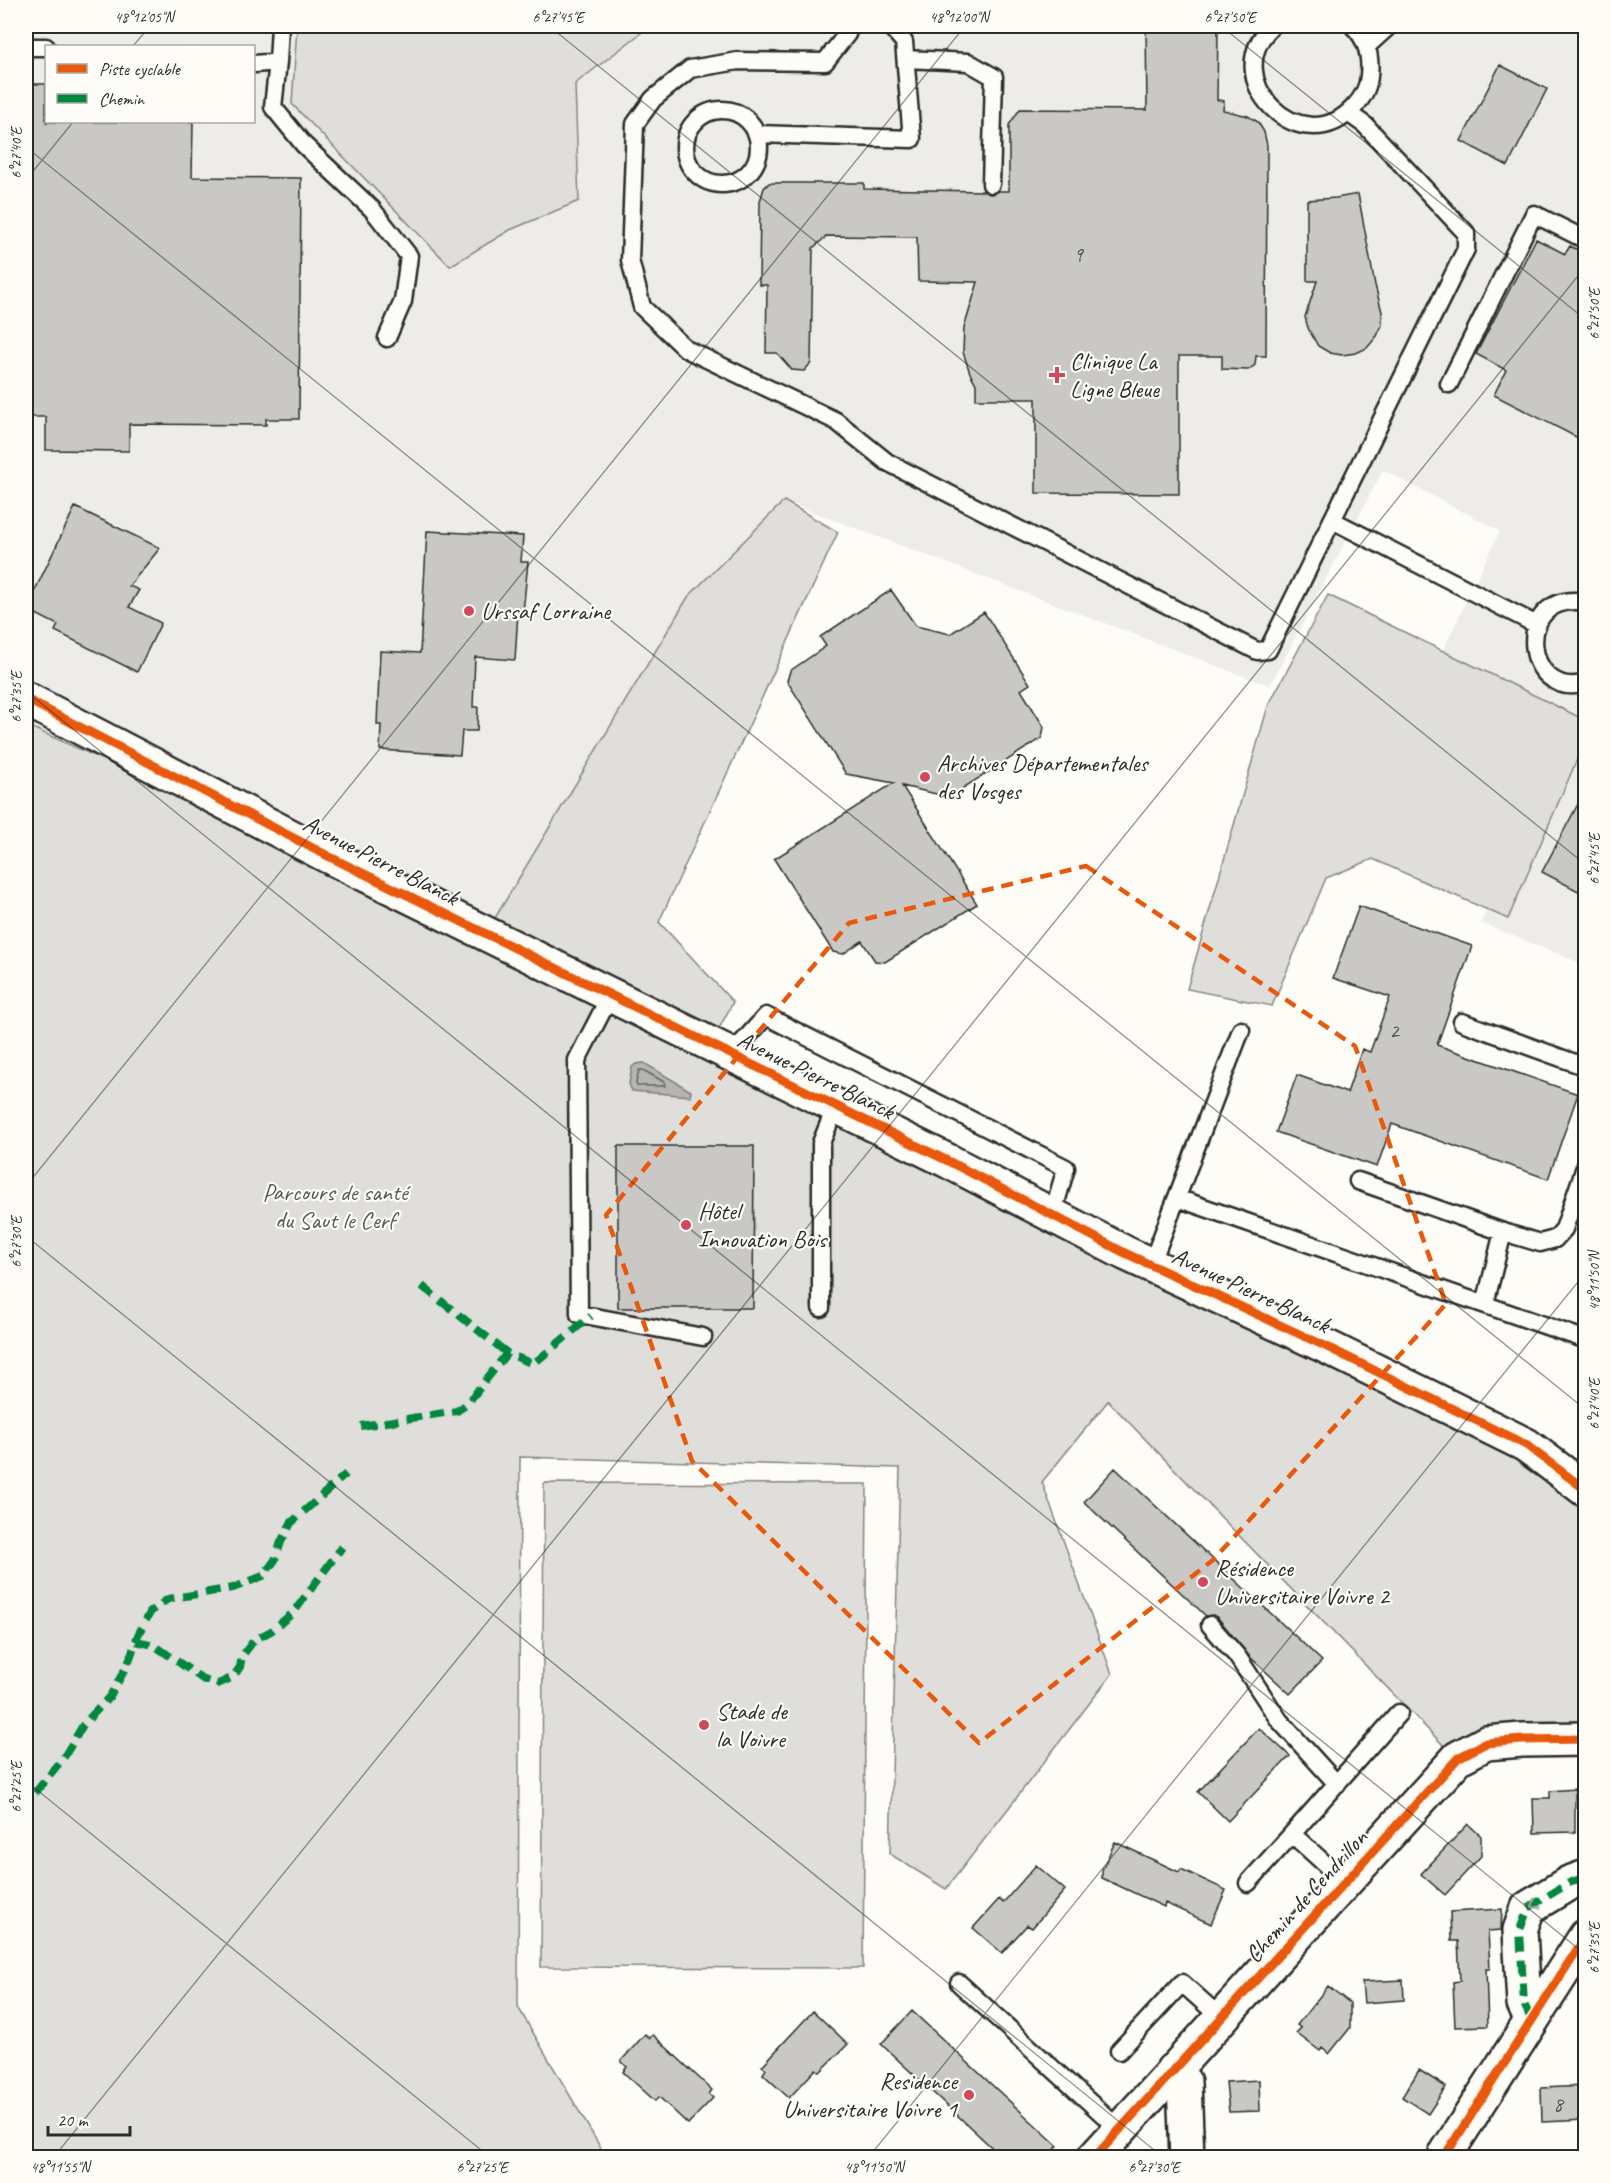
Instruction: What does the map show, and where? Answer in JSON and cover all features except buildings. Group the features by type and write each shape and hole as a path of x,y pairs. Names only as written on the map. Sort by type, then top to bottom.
{"street":[{"name":"Avenue Pierre Blanck","path":"26,699 330,857 836,1106 1151,1265 1323,1345 1526,1445 1586,1490"},
{"name":"Chemin de Cendrillon","path":"1094,2157 1458,1758 1486,1743 1586,1739"},
{"path":"1531,2019 1524,2004 1520,1930 1528,1908 1569,1883 1586,1877"},
{"path":"1445,2157 1586,1936"},
{"path":"1173,2070 1184,2082 1187,2157"}],"lane":[{"path":"280,26 273,107 304,145 372,209 409,256 403,301 387,338"},
{"path":"850,26 847,34 825,62 738,61 690,69 653,99 635,124 630,260 642,307 686,349 836,421 887,462 1257,651 1268,650 1466,249 1466,233 1365,125 1348,113"},
{"path":"757,134 912,139 904,42 890,26"},
{"path":"1272,26 1265,32 1256,48 1254,67 1256,85 1265,102 1278,115 1295,123 1313,126 1332,122 1348,113 1361,100 1369,83 1371,64 1367,46 1358,30 1353,26"},
{"path":"1367,46 1389,26"},
{"path":"26,46 45,47"},
{"path":"906,59 968,62 994,77 991,184"},
{"path":"255,64 278,62"},
{"path":"717,110 730,110 751,123 757,134 760,146 758,158 743,178 731,183 719,184 707,181 690,165 685,142 688,131 695,121 705,114 717,110"},
{"path":"1449,384 1534,214 1586,240"},
{"path":"1332,520 1537,625"},
{"path":"1586,602 1575,600 1549,609 1539,619 1534,632 1533,645 1535,659 1553,679 1566,684 1586,683"},
{"path":"610,996 577,1060 579,1314 703,1336"},
{"path":"731,1055 766,1016 1066,1168 1052,1216"},
{"path":"1462,1022 1586,1067"},
{"path":"1151,1265 1241,1030"},
{"path":"821,1308 821,1143 836,1106"},
{"path":"1359,1180 1540,1243 1555,1239 1564,1229 1586,1164"},
{"path":"1177,1198 1581,1338"},
{"path":"1485,1304 1503,1232"},
{"path":"1210,1625 1237,1656 1279,1720 1337,1784"},
{"path":"1248,1883 1399,1713"},
{"path":"1292,1834 1345,1882"},
{"path":"959,1983 1120,2130"},
{"path":"1119,2051 1182,1983 1221,2018"}],"highlighted area":[{"path":"1086,866 1355,1046 1446,1304 1213,1560 979,1743 692,1461 606,1215 849,923"}],"shaded area":[{"path":"26,26 1585,26 1585,965 1481,923 1572,733 1433,671 1500,531 1383,470 1270,686 784,501 688,597 486,933 26,725"}],"green space":[{"path":"297,26 650,26 575,84 579,201 510,230 450,266 292,104"},
{"name":"Parcours de santé du Saut le Cerf","path":"784,501 838,532 659,922 733,1002 709,1048 1415,1382 1585,1500 1585,1731 1443,1745 1108,1401 1042,1482 1112,1674 946,1889 890,1854 900,1468 520,1457 518,2007 606,2157 26,2158 26,725 486,933 688,597"},
{"path":"1328,595 1585,720 1585,741 1508,919 1373,859 1326,878 1272,1006 1187,989 1268,706"},
{"name":"Stade de la Voivre","path":"544,1483 867,1484 863,1968 541,1967"}],"water":[{"path":"644,1063 691,1091 690,1096 632,1091 629,1084 632,1067"}],"marked path":[{"path":"422,1286 507,1353"},
{"path":"361,1426 457,1411 467,1404 507,1353 533,1364 591,1316"},
{"path":"35,1793 64,1757 83,1725 110,1696 128,1664 138,1635 151,1611 168,1599 233,1588 263,1576 275,1560 291,1523 346,1474"},
{"path":"136,1641 154,1645 204,1680 218,1684 233,1677 240,1667 242,1656 254,1640 271,1631 294,1612 342,1547"},
{"path":"1531,2019 1524,2004 1520,1930 1528,1908 1569,1883 1586,1877"}],"cycle path":[{"path":"26,699 330,857 950,1162 1125,1253 1323,1345 1526,1445 1586,1490"},
{"path":"1094,2158 1458,1758 1486,1743 1586,1739"},
{"path":"1445,2158 1586,1936"}],"place":[{"name":"Clinique La Ligne Bleue","path":"1057,375"},
{"name":"Urssaf Lorraine","path":"469,611"},
{"name":"Archives Départementales des Vosges","path":"925,777"},
{"name":"Hôtel Innovation Bois","path":"686,1225"},
{"name":"Résidence Universitaire Voivre 2","path":"1203,1582"},
{"name":"Stade de la Voivre","path":"704,1725"},
{"name":"Residence Universitaire Voivre 1","path":"969,2095"}]}
